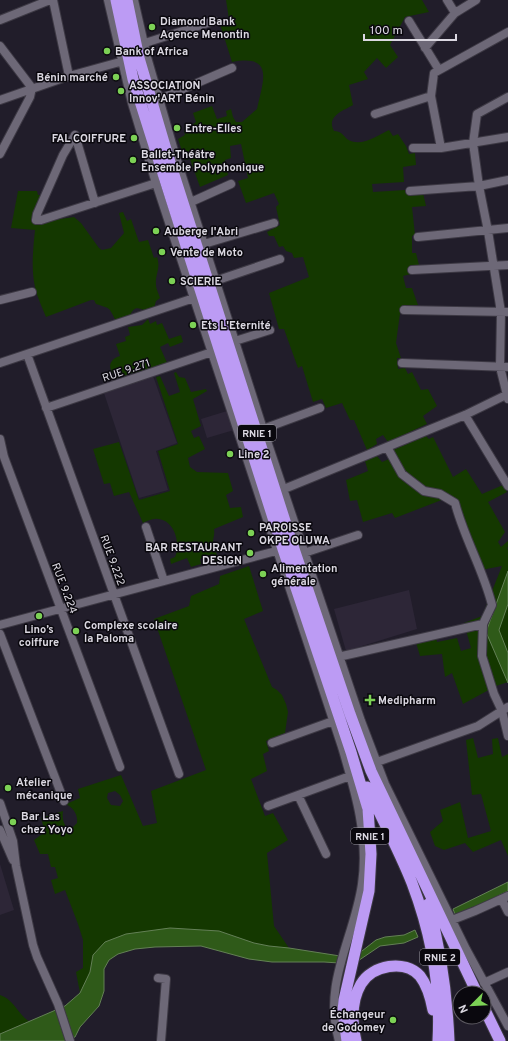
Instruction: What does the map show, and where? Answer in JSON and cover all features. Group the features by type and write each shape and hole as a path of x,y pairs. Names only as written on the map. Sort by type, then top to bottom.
{"highway":[{"name":"RNIE 1","path":"116,0 134,59 168,156 243,392 350,714 371,771 473,985"},
{"name":"RNIE 1","path":"127,0 134,59 158,158 245,430 352,752 368,809 371,840 369,892 344,1000 343,1012 347,1041"},
{"path":"337,734 352,752"},
{"name":"RNIE 2","path":"352,752 402,860 420,906 429,942 436,983 442,1039"},
{"name":"RNIE 2","path":"420,875 433,922 444,980 442,1039"},
{"path":"356,1041 353,1016 360,985 365,978 373,972 381,968 395,966 404,966 408,968 423,980 432,1004 442,1039"},
{"path":"492,1024 500,1041"}],"street":[{"path":"0,20 52,0 69,76"},
{"path":"108,0 134,59 160,99 175,154 263,429 338,657 377,762 377,766 452,920 508,1026"},
{"path":"134,0 144,43"},
{"path":"447,0 455,13"},
{"path":"425,48 455,13 476,0"},
{"path":"214,21 144,43 134,59 132,103 156,184 333,721 357,801 362,828 364,865 363,883 358,908 342,956 334,995 339,1041"},
{"path":"408,21 439,70"},
{"path":"441,148 431,96 434,73 508,32"},
{"path":"0,46 32,88 30,97 0,154"},
{"path":"0,100 69,76 134,59"},
{"path":"160,99 232,68"},
{"path":"374,114 431,96"},
{"path":"284,490 507,397 504,367 505,312 479,186 473,143 478,114 508,97"},
{"path":"95,203 75,135 63,155 37,214 36,220 41,220 156,184"},
{"path":"413,148 441,148 508,137"},
{"path":"410,191 479,186 508,180"},
{"path":"191,202 231,184"},
{"path":"204,244 274,223"},
{"path":"418,237 508,228"},
{"path":"216,281 280,259"},
{"path":"412,270 508,265"},
{"path":"0,300 32,292"},
{"path":"0,363 194,298"},
{"path":"404,310 505,312"},
{"path":"235,341 270,330"},
{"name":"RUE 9.271","path":"46,408 212,352"},
{"name":"RUE 9.222","path":"27,354 179,774"},
{"path":"402,363 504,367"},
{"path":"263,429 320,408"},
{"path":"465,415 508,486"},
{"name":"RUE 9.224","path":"0,439 2,458 61,608 120,767"},
{"path":"387,447 402,474 424,491 440,494 455,503 460,523 487,586 492,604 483,624 482,656 494,694 505,709 508,736"},
{"path":"146,527 164,581"},
{"path":"304,554 358,535"},
{"path":"0,625 276,551"},
{"path":"338,657 483,624"},
{"path":"0,634 64,801"},
{"path":"377,762 478,726 505,709"},
{"path":"272,743 333,721"},
{"path":"268,806 350,776"},
{"path":"298,795 326,854"},
{"path":"0,803 13,841 16,866 33,945 58,1004 70,1040"},
{"path":"0,830 16,866"},
{"path":"452,920 505,898 508,912"},
{"path":"484,983 508,972"},
{"path":"158,978 166,979 161,1041"}],"shaded area":[{"path":"226,0 422,0 429,12 405,17 390,45 398,57 386,68 377,58 364,72 368,79 349,85 353,105 340,112 332,121 334,131 340,132 347,139 357,142 363,142 374,138 389,130 393,136 398,134 406,146 409,154 415,153 416,165 403,167 404,182 372,184 373,192 405,190 406,194 423,193 426,206 412,207 415,235 412,236 412,253 416,253 419,265 410,265 411,274 403,276 406,288 412,288 418,305 401,306 396,343 401,358 397,358 398,369 405,368 408,374 412,372 421,390 428,389 437,406 423,416 427,424 388,442 383,435 376,439 377,444 367,450 354,420 350,420 342,403 326,408 322,399 313,402 302,366 298,368 284,329 279,329 269,293 309,277 303,257 294,258 292,253 286,251 283,246 279,247 274,236 269,236 267,232 280,225 276,207 279,204 274,193 246,203 238,181 248,178 241,144 230,146 231,158 225,160 228,175 200,187 190,159 185,160 178,139 185,135 184,131 193,128 192,125 196,122 193,113 212,106 217,119 227,116 226,111 231,109 236,122 242,122 257,109 262,89 263,72 260,66 255,62 232,62 220,24 229,19"},
{"path":"18,191 37,191 38,195 42,195 39,222 74,217 81,223 102,250 111,248 124,233 119,213 123,212 127,221 131,219 139,242 148,240 154,258 157,257 158,268 156,288 160,298 156,301 154,308 145,310 136,308 131,312 129,317 116,321 109,309 96,304 94,300 91,300 46,317 37,294 33,273 35,230 11,228"},
{"path":"148,319 150,324 156,321 157,325 162,323 169,339 181,335 183,342 170,347 168,343 160,347 168,365 137,375 132,373 118,378 114,375 110,368 114,359 120,356 116,344 126,341 125,337 130,335 128,327 142,325"},
{"path":"176,372 179,377 185,378 191,392 206,389 207,391 193,399 201,426 191,431 194,438 199,436 205,449 188,458 190,467 197,472 228,473 233,491 226,495 230,508 241,507 243,517 214,529 213,544 220,562 216,563 213,554 200,559 201,564 191,567 187,558 171,564 170,559 175,557 177,552 177,540 169,524 164,520 156,519 143,523 129,492 114,496 110,483 104,484 93,449 119,442 139,500 170,491 158,451 178,444 156,377 160,376 169,396 180,392 174,373"},
{"path":"153,376 177,443 156,451 168,490 139,498 104,393"},
{"path":"227,411 234,430 207,438 201,419"},
{"path":"426,436 429,439 433,437 453,477 466,469 482,494 503,485 507,492 488,502 505,532 498,542 501,547 508,541 508,571 486,632 508,682 496,686 463,704 452,673 445,677 442,654 420,656 415,639 435,632 437,642 457,638 461,651 471,648 464,623 482,616 502,566 481,570 452,496 395,518 392,513 363,522 357,500 350,501 346,480 368,471 365,461 377,456 382,462 396,456 393,450"},
{"path":"249,566 263,611 244,619 272,687 282,695 288,712 285,733 266,741 269,751 263,754 267,771 251,779 265,816 273,813 288,840 267,853 274,926 289,948 254,943 219,931 170,928 93,955 90,972 80,993 76,972 83,968 83,940 65,890 55,894 51,880 58,878 55,867 51,867 48,854 40,854 34,840 45,832 41,818 63,811 65,824 68,828 73,827 77,823 77,817 73,809 66,804 80,798 78,789 121,775 143,826 157,823 151,791 206,770 154,619 189,606 191,596 219,584 220,576","holes":["115,791 120,795 123,801 120,806 111,805 107,798 108,793"]},
{"path":"508,571 508,604 499,630 508,653 508,683 486,632"},
{"path":"409,590 417,629 346,651 334,609"},
{"path":"508,604 508,653 498,630"},
{"path":"473,738 478,758 493,754 492,739 498,738 502,757 508,754 508,856 501,840 473,852 465,843 444,850 435,846 430,832 443,821 440,810 460,802 468,838 491,831 481,794 472,795 466,740"},
{"path":"0,864 14,910 0,915"},
{"path":"508,882 508,891 456,917 453,909"},
{"path":"170,928 219,931 254,943 353,958 376,940 385,937 404,935 415,930 418,937 404,943 380,946 352,965 324,962 272,962 249,959 201,946 135,949 118,954 109,960 104,969 104,991 99,1006 80,1027 75,1037 65,1041 0,1041 0,1034 65,1006 80,993 90,972 93,955 105,942 126,934"},
{"path":"0,995 9,1000 29,1021 0,1034"}],"place":[{"name":"Diamond Bank Agence Menontin","path":"152,27"},
{"name":"Bank of Africa","path":"107,51"},
{"name":"Bénin marché","path":"116,77"},
{"name":"ASSOCIATION Innov'ART Bénin","path":"121,91"},
{"name":"Entre-Elles","path":"177,128"},
{"name":"FAL COIFFURE","path":"134,138"},
{"name":"Ballet-Théâtre Ensemble Polyphonique","path":"133,160"},
{"name":"Auberge l'Abri","path":"156,231"},
{"name":"Vente de Moto","path":"162,252"},
{"name":"SCIERIE","path":"172,281"},
{"name":"Ets L'Eternité","path":"193,325"},
{"name":"Line 2","path":"230,454"},
{"name":"PAROISSE OKPE OLUWA","path":"251,533"},
{"name":"BAR RESTAURANT DESIGN","path":"250,553"},
{"name":"Alimentation générale","path":"263,574"},
{"name":"Lino’s coiffure","path":"39,616"},
{"name":"Complexe scolaire la Paloma","path":"76,631"},
{"name":"Medipharm","path":"370,700"},
{"name":"Atelier mécanique","path":"8,788"},
{"name":"Bar Las chez Yoyo","path":"13,822"},
{"name":"Échangeur de Godomey","path":"393,1020"}]}
